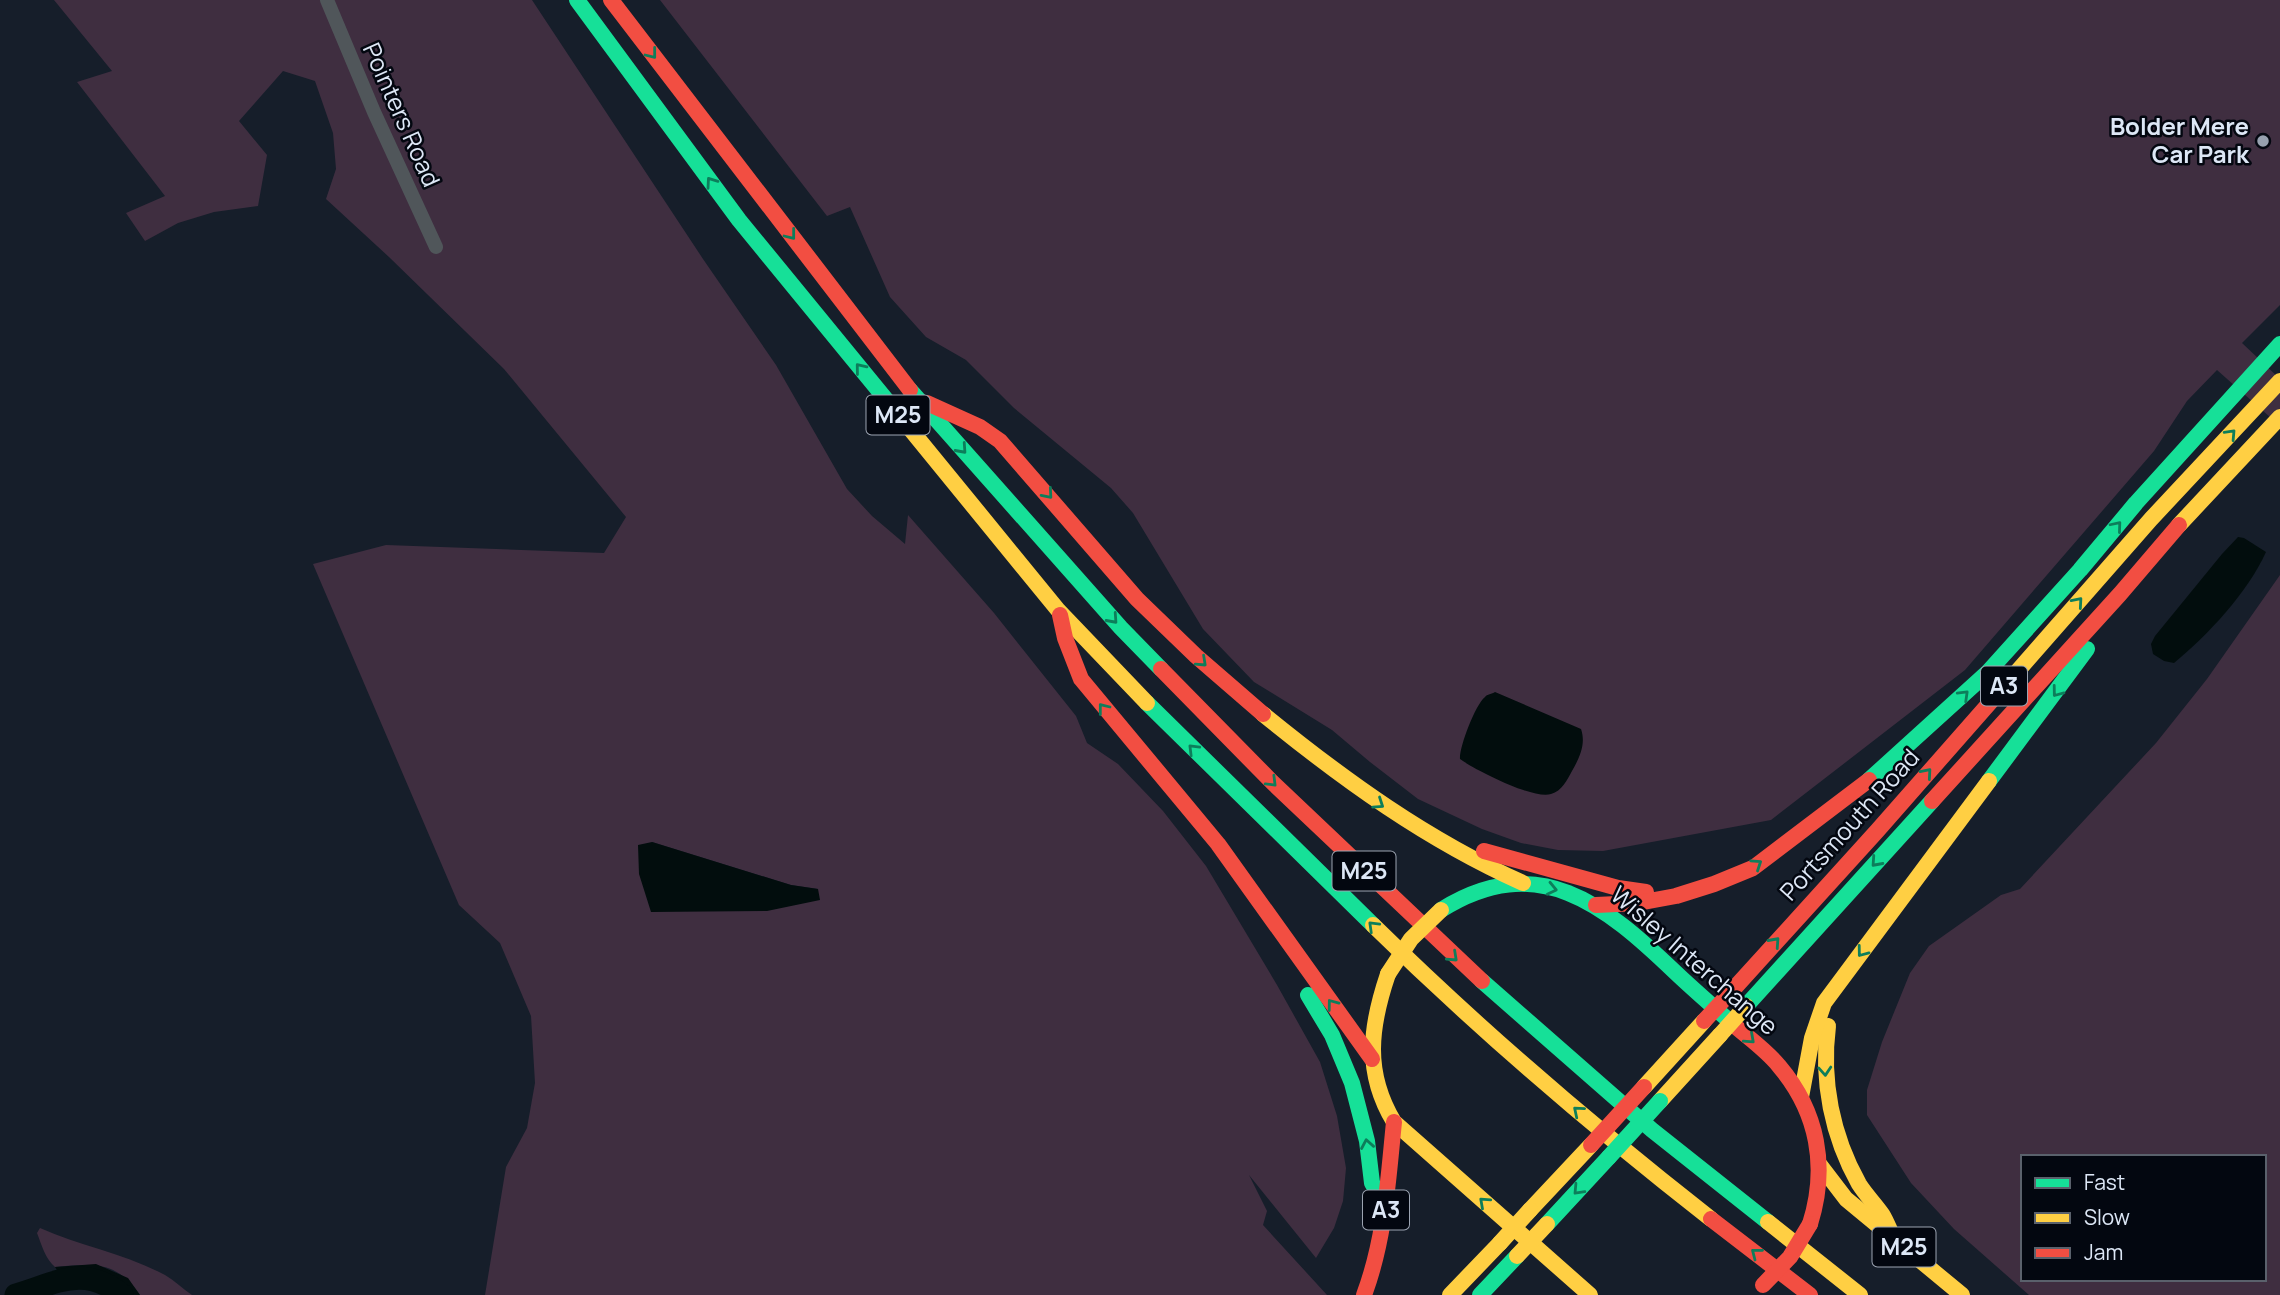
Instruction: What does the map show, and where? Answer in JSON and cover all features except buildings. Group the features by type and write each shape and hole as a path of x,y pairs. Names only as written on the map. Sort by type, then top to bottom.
{"highway":[{"name":"M25","path":"577,0 738,220 1058,610 1140,696 1435,986 1636,1160 1810,1295"},
{"name":"M25","path":"611,0 916,398 1121,628 1272,782 1455,958 1652,1130 1860,1295"},
{"name":"A3","path":"1596,905 1634,904 1670,896 1712,886 1752,868 1878,774 1933,725 2024,634 2136,503 2280,344"},
{"name":"Portsmouth Road","path":"1450,1295 1730,993 1877,831 2151,519 2280,381"},
{"name":"M25","path":"916,398 992,435 1025,468 1112,572 1228,686 1363,793 1413,827 1451,833 1487,852 1618,888 1670,896"},
{"name":"Portsmouth Road","path":"1480,1295 1609,1157 2120,594 2158,548 2280,417"},
{"name":"A3","path":"1801,1097 1806,1057 1824,1003 2066,681 2120,594"},
{"name":"M25","path":"1058,610 1065,638 1081,679 1218,844 1372,1059"},
{"path":"1413,827 1479,864 1523,883"},
{"name":"Wisley Interchange","path":"1590,1295 1394,1122 1381,1101 1372,1059 1373,1037 1377,1006 1388,974 1425,921 1449,904 1482,890 1523,883 1570,893 1596,905 1636,936 1778,1064 1801,1097 1816,1139 1820,1191 1810,1224 1790,1257 1756,1290"},
{"name":"M25","path":"1307,971 1308,999 1332,1035 1352,1083 1367,1141 1372,1184 1386,1208"},
{"name":"M25","path":"1824,1003 1829,1025 1824,1059 1828,1099 1858,1183 1875,1208 1884,1216 1894,1239"},
{"name":"A3","path":"1364,1295 1374,1266 1386,1208 1394,1122"},
{"name":"M25","path":"1820,1166 1846,1199 1962,1295"}],"street":[{"name":"Pointers Road","path":"327,0 374,112 436,247"}],"shaded area":[{"path":"54,0 532,0 776,365 847,489 872,516 905,544 908,515 994,613 1076,716 1087,743 1118,764 1163,811 1206,866 1320,1062 1337,1116 1346,1168 1343,1201 1334,1228 1316,1258 1249,1175 1267,1211 1263,1225 1327,1295 485,1295 506,1167 527,1128 535,1083 531,1016 500,943 459,905 313,564 386,545 604,553 626,517 504,369 326,199 336,169 333,133 315,81 283,71 239,121 267,155 258,206 214,212 178,223 145,241 126,213 165,196 77,82 112,71","holes":["652,842 791,885 818,889 651,912"]},
{"path":"660,0 2280,0 2280,305 2242,343 2280,379 2280,426 2217,370 2187,401 2154,451 1965,670 1771,820 1603,851 1558,850 1521,843 1482,829 1418,799 1332,730 1254,682 1203,629 1133,513 1111,488 1014,408 966,360 926,337 890,297 850,207 827,216"},
{"path":"2238,537 2266,552 2249,582 2213,626 2174,663 2164,661 2153,654 2151,644 2155,636"},
{"path":"2280,575 2280,1295 2029,1295 1954,1229 1911,1183 1867,1115 1867,1090 1882,1042 1910,973 1929,946 2001,895 2020,889 2156,743 2207,679"},
{"path":"1495,692 1581,729 1583,740 1580,756 1566,781 1555,793 1532,793 1478,770 1460,759 1472,717 1486,696"},
{"path":"652,842 791,885 818,889 820,900 767,911 651,912 639,874 638,845"},
{"path":"40,1228 150,1268 169,1277 192,1295 140,1295 122,1275 113,1270 92,1265 55,1267 42,1247 37,1233"},
{"path":"96,1264 128,1278 140,1295 64,1287 55,1267"}],"waterway":[{"path":"16,1295 57,1282 82,1278 95,1280 122,1295"}],"traffic: fast":[{"path":"577,0 739,220 902,419"},
{"path":"1869,780 1987,673 2280,344"},
{"path":"910,390 1121,628 1161,669"},
{"path":"1989,781 2087,649"},
{"path":"1147,703 1373,925"},
{"path":"1746,1006 1932,801"},
{"path":"1441,910 1476,892 1509,885 1539,885 1568,893 1623,925 1735,1026"},
{"path":"1482,981 1652,1130 1768,1222"},
{"path":"1308,995 1332,1035 1352,1083 1367,1141 1372,1183 1386,1207"},
{"path":"1609,1157 1660,1101"},
{"path":"1547,1224 1609,1157"},
{"path":"1480,1295 1517,1256"}],"traffic: slow":[{"path":"2008,682 2151,519 2280,381"},
{"path":"2179,525 2280,417"},
{"path":"902,419 1058,610 1147,703"},
{"path":"1263,714 1387,807 1453,848 1523,883"},
{"path":"1801,1097 1812,1038 1824,1003 1989,781"},
{"path":"1388,974 1411,939 1441,910"},
{"path":"1373,925 1538,1077 1711,1219"},
{"path":"1388,974 1377,1012 1373,1049 1378,1085 1394,1122 1590,1295"},
{"path":"1720,1035 1746,1006"},
{"path":"1644,1087 1704,1021"},
{"path":"1828,1026 1826,1067 1835,1127 1859,1184 1882,1214 1894,1239"},
{"path":"1660,1101 1720,1035"},
{"path":"1530,1210 1591,1145"},
{"path":"1820,1165 1846,1199 1962,1295"},
{"path":"1500,1243 1530,1210"},
{"path":"1768,1222 1860,1295"},
{"path":"1517,1256 1547,1224"},
{"path":"1450,1295 1500,1243"}],"traffic: jam":[{"path":"611,0 910,390"},
{"path":"927,403 980,427 1000,441 1137,599 1196,656 1263,714"},
{"path":"1932,801 2179,525"},
{"path":"1060,615 1065,638 1081,679 1218,844 1372,1059"},
{"path":"1161,669 1272,782 1482,981"},
{"path":"1730,993 2008,682"},
{"path":"1596,905 1638,903 1676,896 1753,868 1869,780"},
{"path":"1484,851 1618,888 1646,892"},
{"path":"1704,1021 1730,993"},
{"path":"1735,1026 1779,1066 1803,1102 1811,1121 1816,1141 1818,1182 1810,1224"},
{"path":"1591,1145 1644,1087"},
{"path":"1364,1295 1381,1231 1394,1122"},
{"path":"1711,1219 1810,1295"},
{"path":"1763,1285 1790,1257 1810,1224"}],"place":[{"name":"Bolder Mere Car Park","path":"2263,141"}]}
